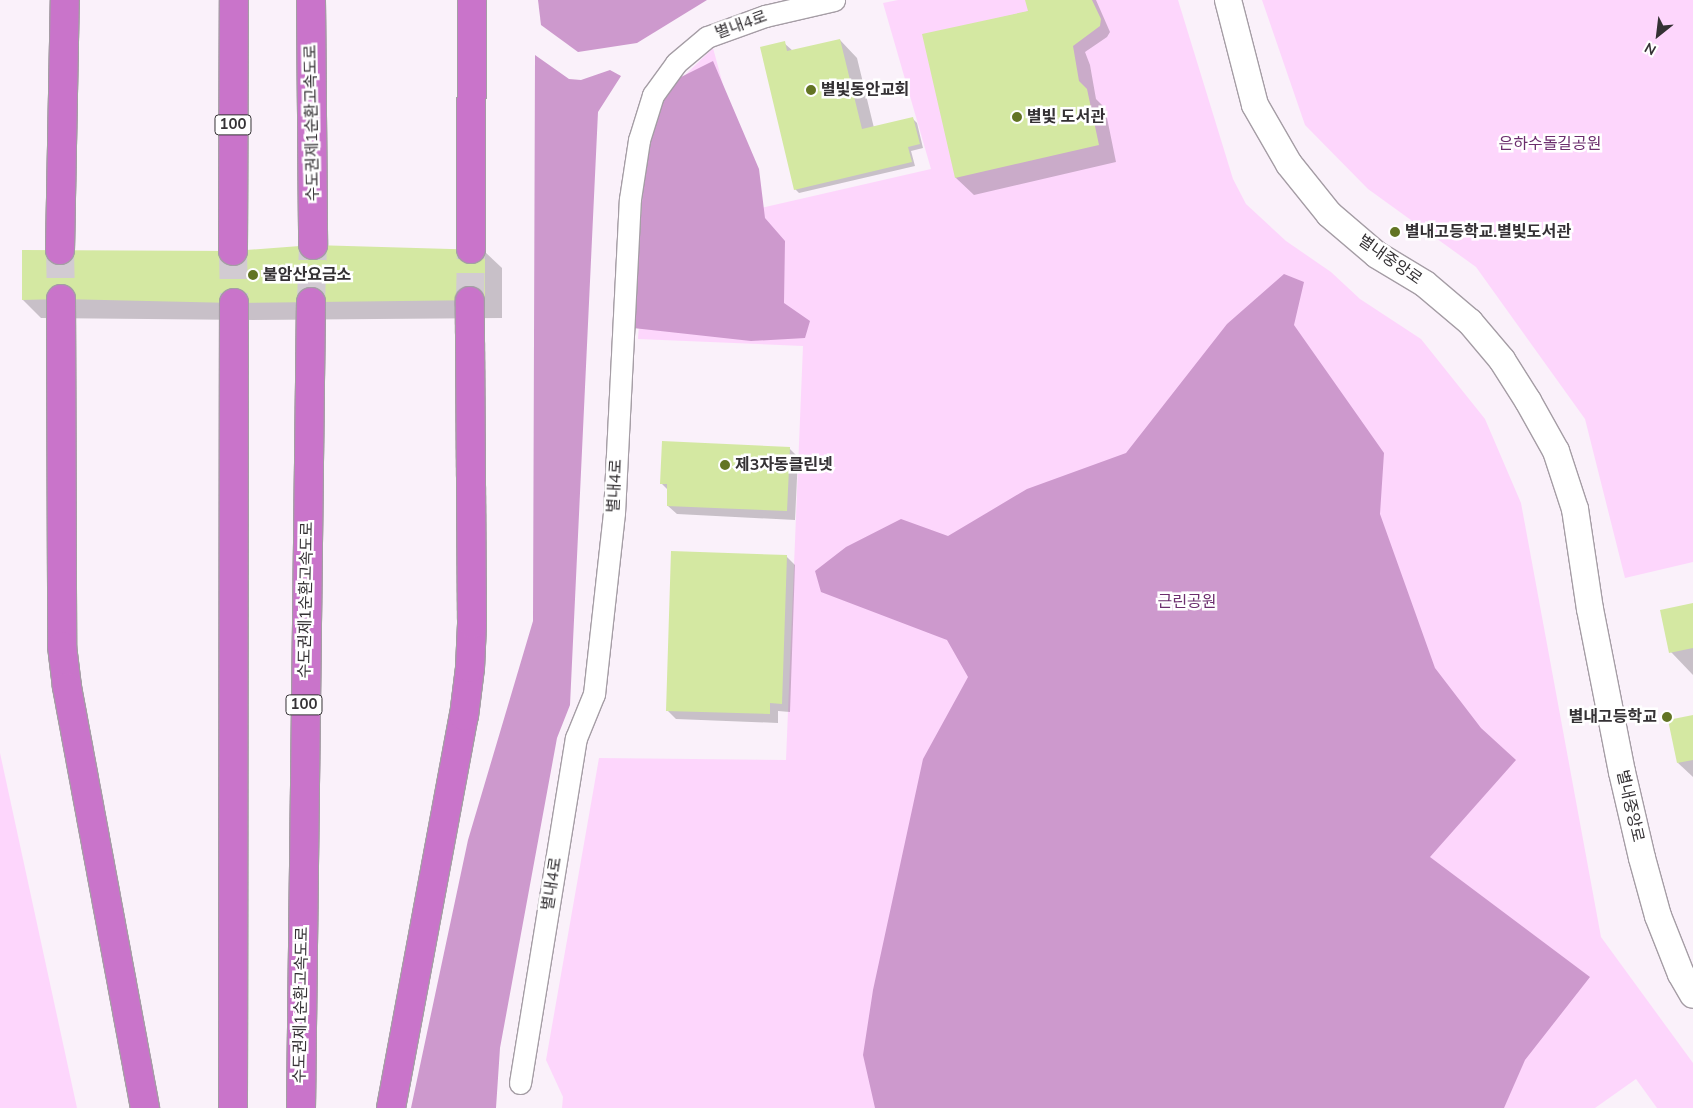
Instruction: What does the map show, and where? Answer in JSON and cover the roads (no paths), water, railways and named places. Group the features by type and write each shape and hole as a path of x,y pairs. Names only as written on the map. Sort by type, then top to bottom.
{"highway":[{"path":"60,250 66,0"},
{"name":"100","path":"233,251 234,0"},
{"name":"수도권제1순환고속도로","path":"311,0 313,245"},
{"path":"471,249 472,0"},
{"path":"61,299 63,654 68,696 144,1108"},
{"path":"391,1108 464,716 470,668 472,624 470,301"},
{"name":"수도권제1순환고속도로","path":"301,1108 311,302"},
{"path":"234,303 234,1108"}],"street":[{"name":"별내4로","path":"520,1082 576,738 594,694 614,513 630,199 639,140 653,95 676,63 708,38 765,16 834,0"},
{"name":"별내중앙로","path":"1228,0 1255,105 1289,164 1329,214 1377,255 1425,284 1470,322 1502,360 1556,451 1575,509 1590,609 1622,772 1642,858 1658,916 1681,974 1693,995"}],"tunnel":[{"path":"311,302 313,245"},
{"path":"470,301 471,249"},
{"path":"60,250 61,299"},
{"path":"233,251 234,303"}],"place":[{"name":"별빛동안교회","path":"811,90"},
{"name":"별빛 도서관","path":"1017,117"},
{"name":"별내고등학교.별빛도서관","path":"1395,232"},
{"name":"불암산요금소","path":"253,275"},
{"name":"제3자동클린넷","path":"725,465"},
{"name":"별내고등학교","path":"1667,717"}],"park label":[{"name":"은하수돌길공원","path":"1550,144"},
{"name":"근린공원","path":"1187,602"}]}
